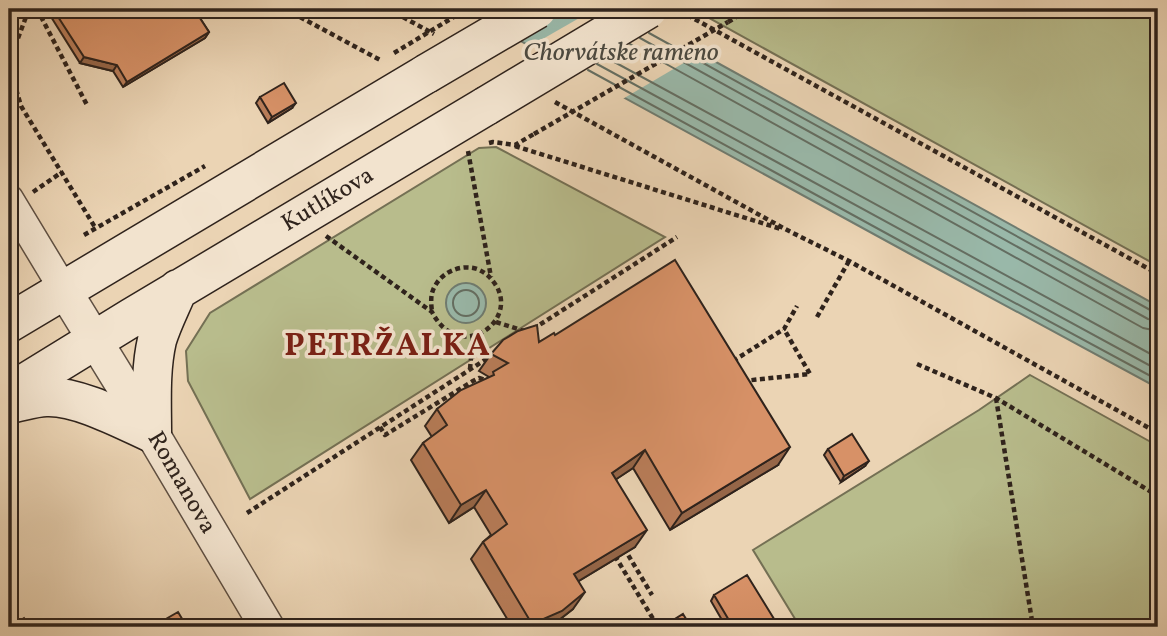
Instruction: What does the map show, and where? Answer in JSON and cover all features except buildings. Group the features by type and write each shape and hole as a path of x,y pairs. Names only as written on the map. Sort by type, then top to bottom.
{"main road":[{"path":"9,323 537,9"},
{"name":"Kutlíkova","path":"9,393 648,9"},
{"path":"9,404 47,397 64,398 152,433 152,378 157,343 178,289"}],"street":[{"path":"9,199 64,290"},
{"name":"Romanova","path":"64,290 267,627"}],"path":[{"path":"29,9 9,63 11,87 96,229"},
{"path":"37,9 87,105"},
{"path":"285,9 382,61"},
{"path":"394,53 467,9"},
{"path":"676,9 1158,274"},
{"path":"514,145 750,9"},
{"path":"543,96 849,261 1158,433"},
{"path":"480,144 493,142 514,145 793,233"},
{"path":"457,153 467,147 491,278 499,291 500,307 495,321 473,336 460,337 438,324 432,312 431,299 435,286 443,276 454,269 467,267 480,270 491,278"},
{"path":"323,234 432,312"},
{"path":"518,339 677,237"},
{"path":"817,317 849,261"},
{"path":"731,363 784,329 797,306"},
{"path":"495,321 528,332"},
{"path":"731,382 810,374 784,329"},
{"path":"470,369 473,336"},
{"path":"247,513 498,351"},
{"path":"917,364 996,398 1158,496"},
{"path":"380,427 385,435 472,381 479,378 490,382"},
{"path":"996,398 1033,627"},
{"path":"622,545 652,595"},
{"path":"612,551 658,627"}],"green space":[{"path":"723,9 1152,9 1158,19 1158,266 700,13"},
{"path":"496,147 665,237 250,499 188,381 186,351 210,313 479,148"},
{"path":"1030,375 1158,446 1158,627 800,627 753,550 979,410"}],"water":[{"name":"Chorvátske rameno","path":"462,9 620,9 1158,306 1158,388 912,255"},
{"path":"466,283 474,284 480,289 485,295 485,311 480,317 474,322 466,323 458,322 452,317 447,311 446,303 447,295 452,289 458,284"}],"pier":[{"path":"595,9 627,9 704,51 621,100 527,48"}],"district":[{"name":"PETRŽALKA","path":"388,347"}]}
